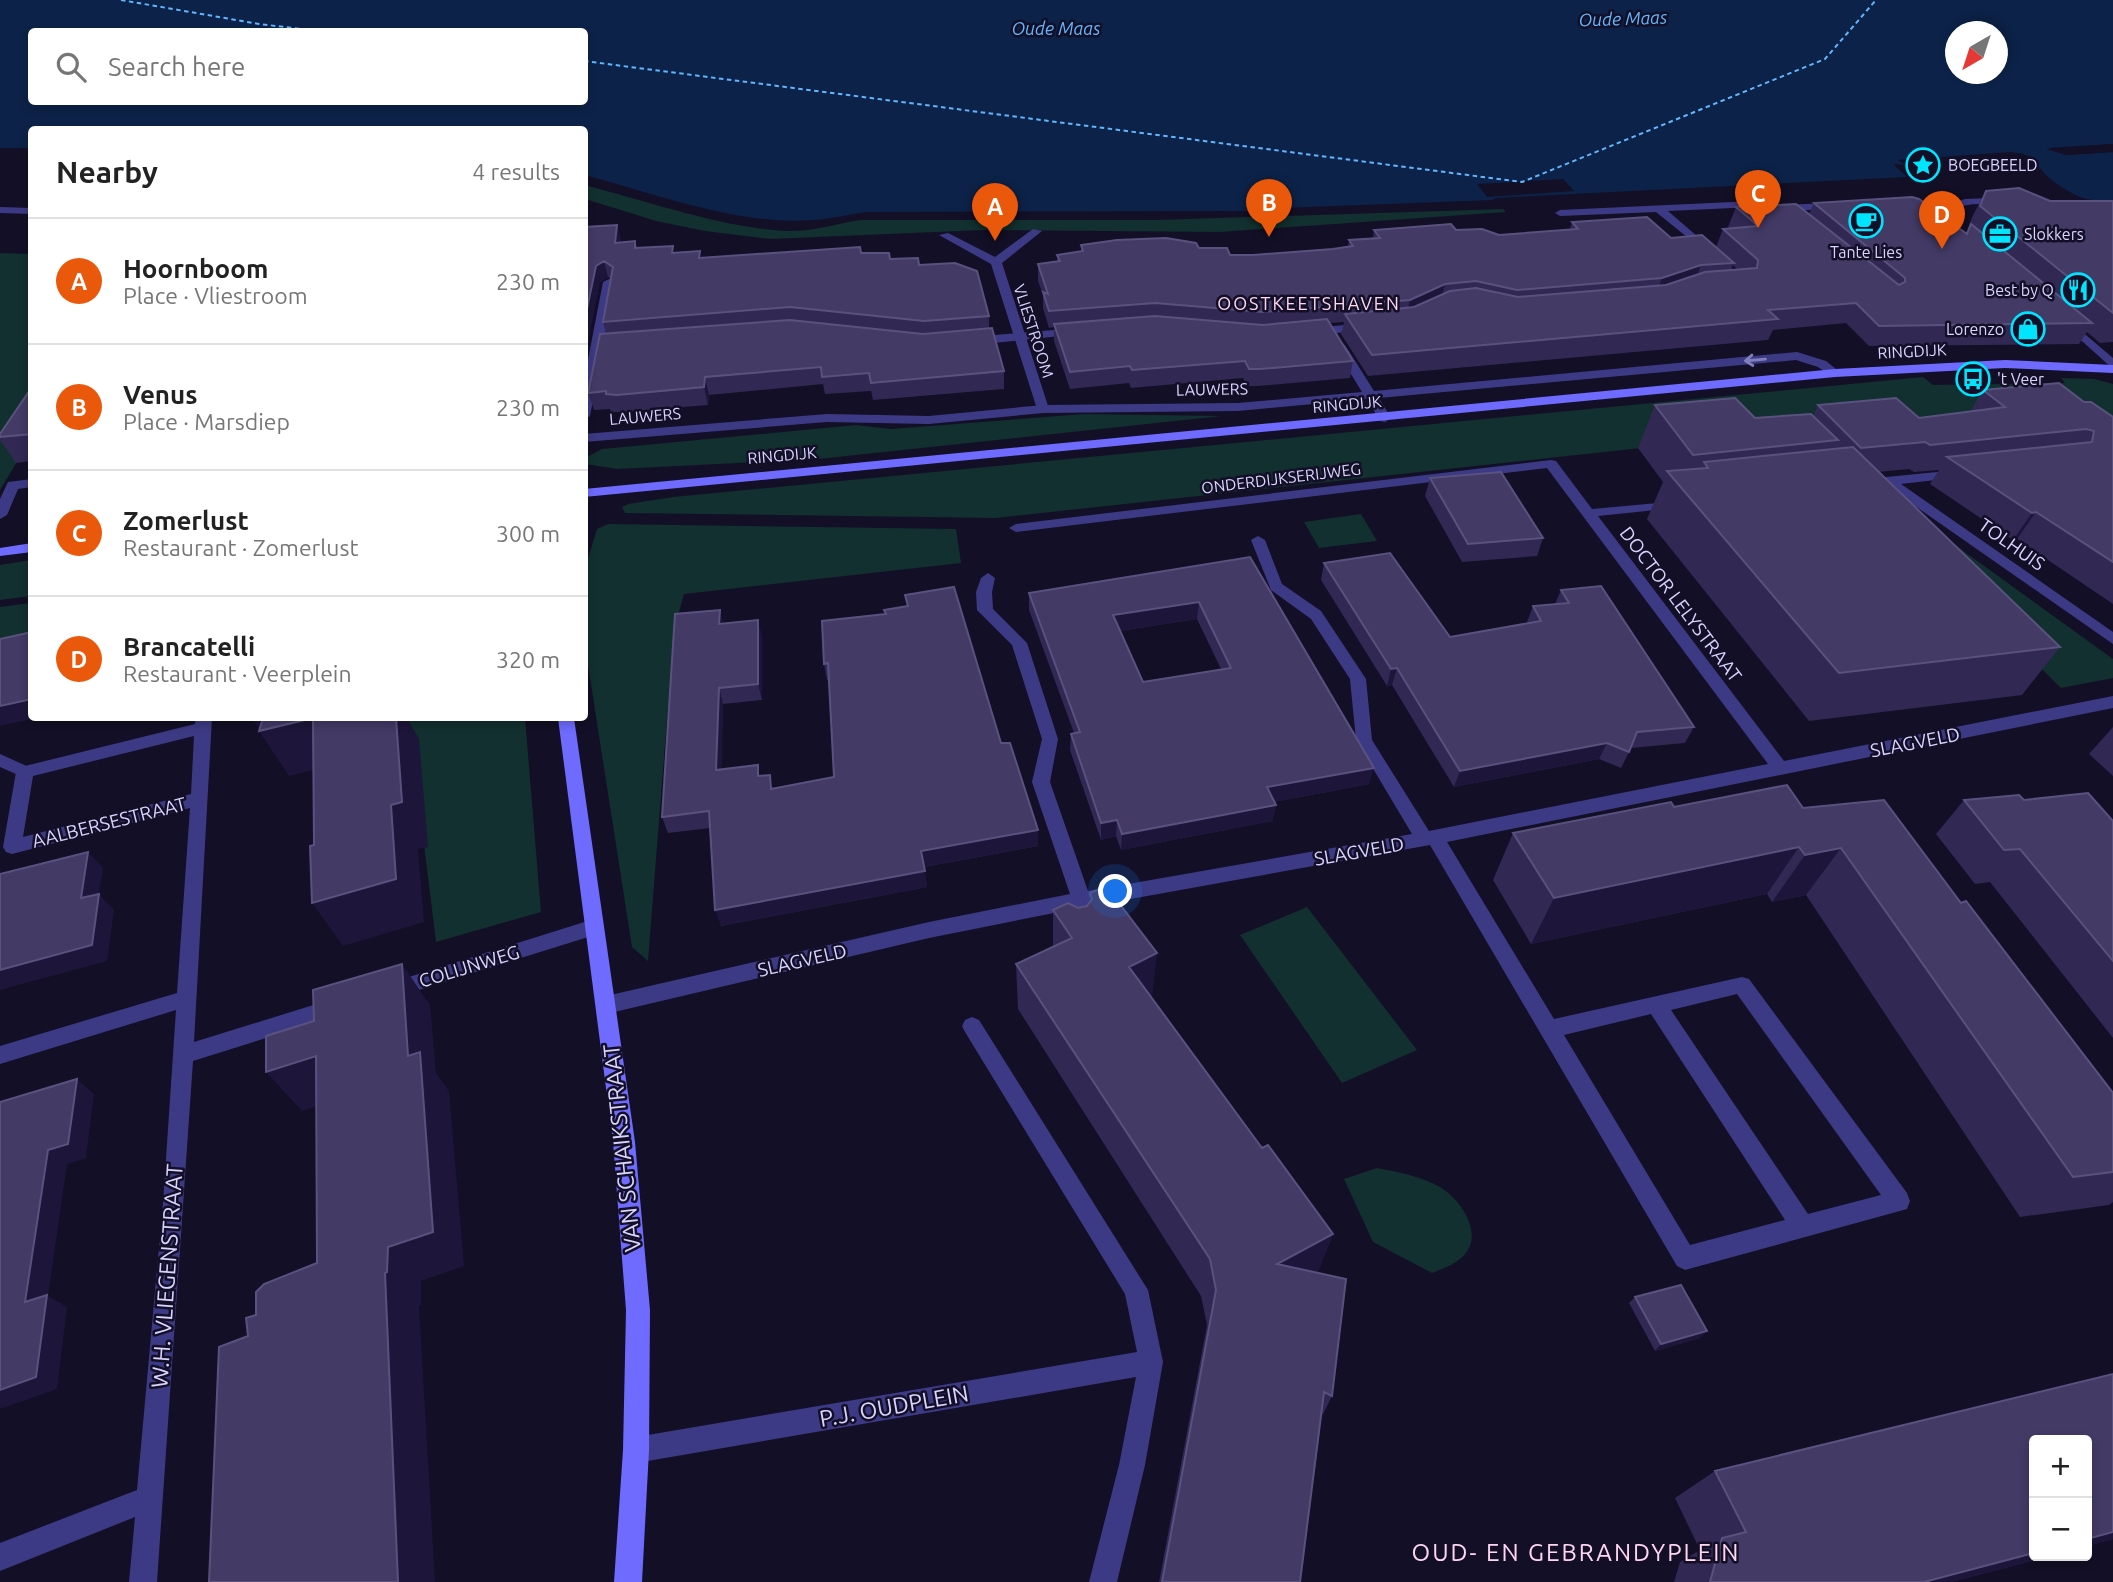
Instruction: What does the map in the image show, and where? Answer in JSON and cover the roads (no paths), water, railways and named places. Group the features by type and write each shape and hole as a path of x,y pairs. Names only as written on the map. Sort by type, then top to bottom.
{"main road":[{"name":"RINGDIJK","path":"588,493 1835,373 2006,364 2113,367"},
{"path":"0,552 28,548"},
{"name":"VAN SCHAIKSTRAAT","path":"566,721 624,1142 638,1310 636,1450 628,1582"}],"street":[{"path":"1947,223 1925,212 1958,203 1990,200 2011,206"},
{"path":"1560,213 1754,204 1779,208 1846,205"},
{"path":"1658,208 1720,261"},
{"path":"1779,208 1789,216"},
{"path":"0,210 28,211"},
{"path":"944,235 996,262 1037,231"},
{"name":"VLIESTROOM","path":"996,262 1043,408"},
{"path":"588,398 610,282"},
{"path":"2052,310 2113,367"},
{"path":"1303,332 1383,325"},
{"path":"1330,330 1385,418"},
{"path":"966,341 1087,332"},
{"path":"600,345 614,344"},
{"name":"LAUWERS","path":"588,438 827,418 929,420 1043,408 1238,407 1797,356 1822,364 1835,373"},
{"name":"DOCTOR LELYSTRAAT","path":"1551,464 1779,767"},
{"name":"ONDERDIJKSERIJWEG","path":"1016,528 1551,464"},
{"path":"1855,484 1971,472"},
{"name":"TOLHUIS","path":"1888,481 2113,639"},
{"path":"0,515 13,485 28,483"},
{"path":"1589,513 1683,503"},
{"path":"1258,540 1276,587 1316,615 1357,679 1364,740 1430,838 1550,1029 1685,1258 1899,1201 1742,985 1550,1029"},
{"path":"988,578 984,592 985,610 1019,643 1051,739 1041,782 1073,902 1071,922"},
{"name":"SLAGVELD","path":"606,1005 929,930 1430,838 2113,702"},
{"name":"AALBERSESTRAAT","path":"182,1055 204,723 25,772 12,846 198,799"},
{"path":"0,760 25,772"},
{"name":"COLIJNWEG","path":"182,1055 594,928"},
{"path":"0,1055 185,999"},
{"path":"1656,1005 1803,1227"},
{"path":"972,1026 1136,1290 1151,1362 1132,1465 1103,1582"},
{"name":"W.H. VLIEGENSTRAAT","path":"143,1582 174,1203 182,1055"},
{"name":"P.J. OUDPLEIN","path":"636,1450 1151,1362"},
{"path":"0,1557 150,1498"}],"water":[{"name":"Oude Maas","path":"0,0 2113,0 2113,144 2049,148 2066,155 2113,152 2113,202 2087,199 2073,194 2047,176 2036,159 2021,153 1899,160 1905,165 1893,164 1907,177 1493,200 1283,208 1279,207 1270,187 1261,186 1256,190 1264,209 1254,211 867,212 785,221 698,207 588,176 588,126 28,126 28,148 0,148"}],"place":[{"name":"BOEGBEELD","path":"1923,165"},
{"name":"Tante Lies","path":"1866,221"},
{"name":"Zomerlust","path":"1758,228"},
{"name":"Slokkers","path":"2000,234"},
{"name":"Venus","path":"1269,237"},
{"name":"Hoornboom","path":"995,241"},
{"name":"Brancatelli","path":"1942,249"},
{"name":"Best by Q","path":"2078,290"},
{"name":"Lorenzo","path":"2028,329"},
{"name":"'t Veer","path":"1973,379"}],"district":[{"name":"OOSTKEETSHAVEN","path":"1309,304"},
{"name":"OUD- EN GEBRANDYPLEIN","path":"1576,1553"}]}
